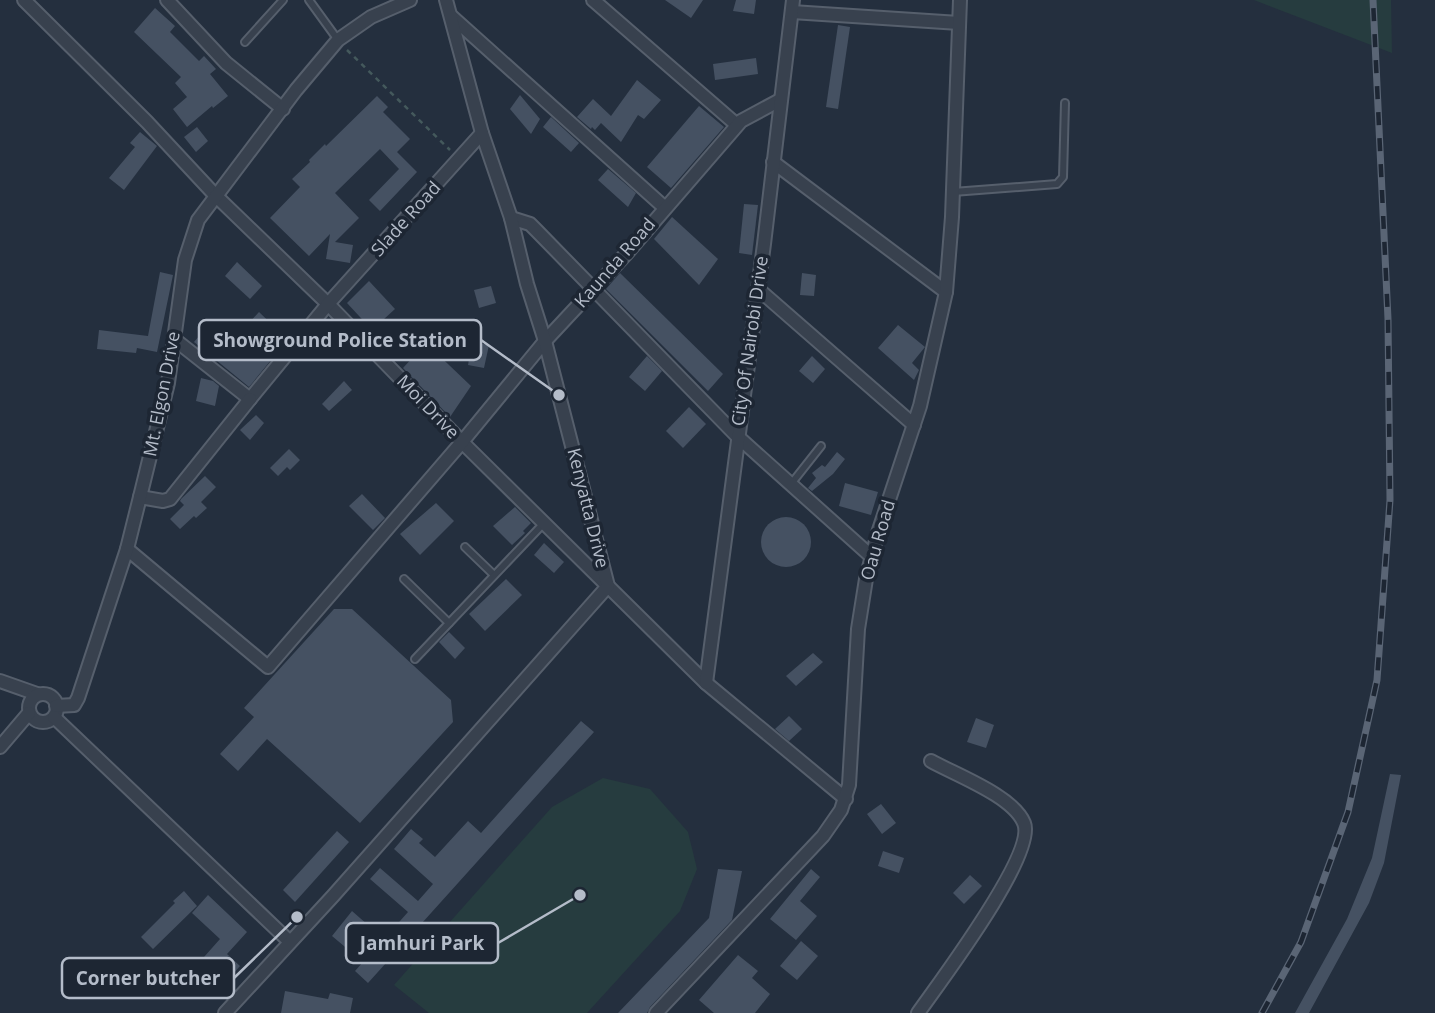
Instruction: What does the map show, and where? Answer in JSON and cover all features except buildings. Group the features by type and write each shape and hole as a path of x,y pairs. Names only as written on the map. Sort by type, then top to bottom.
{"street":[{"name":"Moi Drive","path":"24,0 110,84 215,195 328,304 462,442 706,683 846,799"},
{"path":"167,0 226,63 283,109"},
{"name":"Mt. Elgon Drive","path":"55,712 74,705 78,698 127,550 168,383 181,282 193,232 215,195 338,40 371,18 410,0"},
{"name":"Kenyatta Drive","path":"225,1013 608,586 511,218 482,133 446,0"},
{"path":"593,0 737,125"},
{"name":"Oau Road","path":"656,1013 823,836 846,799 850,773 858,629 872,557 929,374 946,292 953,192 960,0"},
{"path":"792,6 959,23"},
{"name":"City Of Nairobi Drive","path":"706,683 792,6"},
{"path":"451,16 664,207"},
{"name":"Kaunda Road","path":"127,550 268,667 462,442 545,341 744,117 780,100"},
{"name":"Slade Road","path":"140,497 163,501 170,499 328,304 482,133"},
{"path":"773,162 946,292"},
{"path":"511,218 530,224 536,229 737,436 872,557"},
{"path":"758,289 914,425"},
{"path":"174,339 250,399"},
{"path":"0,681 51,696 55,712 289,942"},
{"path":"37,694 28,706 34,719 40,722 48,721 55,712"},
{"path":"0,747 29,713"},
{"path":"918,1013 998,896 1022,849 1026,831 1025,824 1013,807 931,761"}],"lane":[{"path":"245,42 283,0"},
{"path":"309,0 338,40"},
{"path":"953,192 1057,184 1063,177 1065,103"},
{"path":"792,484 821,446"},
{"path":"415,659 544,523"},
{"path":"465,547 494,575"},
{"path":"404,579 449,623"}],"path":[{"path":"338,40 459,160"}],"green space":[{"path":"1254,0 1391,0 1392,53"},
{"path":"603,778 650,789 688,832 697,869 680,911 587,1013 429,1013 394,985 552,807"}],"railway":[{"path":"1262,1013 1301,942 1348,812 1377,680 1390,500 1388,319 1373,0"}],"place":[{"name":"Showground Police Station","path":"559,395"},
{"name":"Jamhuri Park","path":"580,895"},
{"name":"Corner butcher","path":"297,917"}]}
